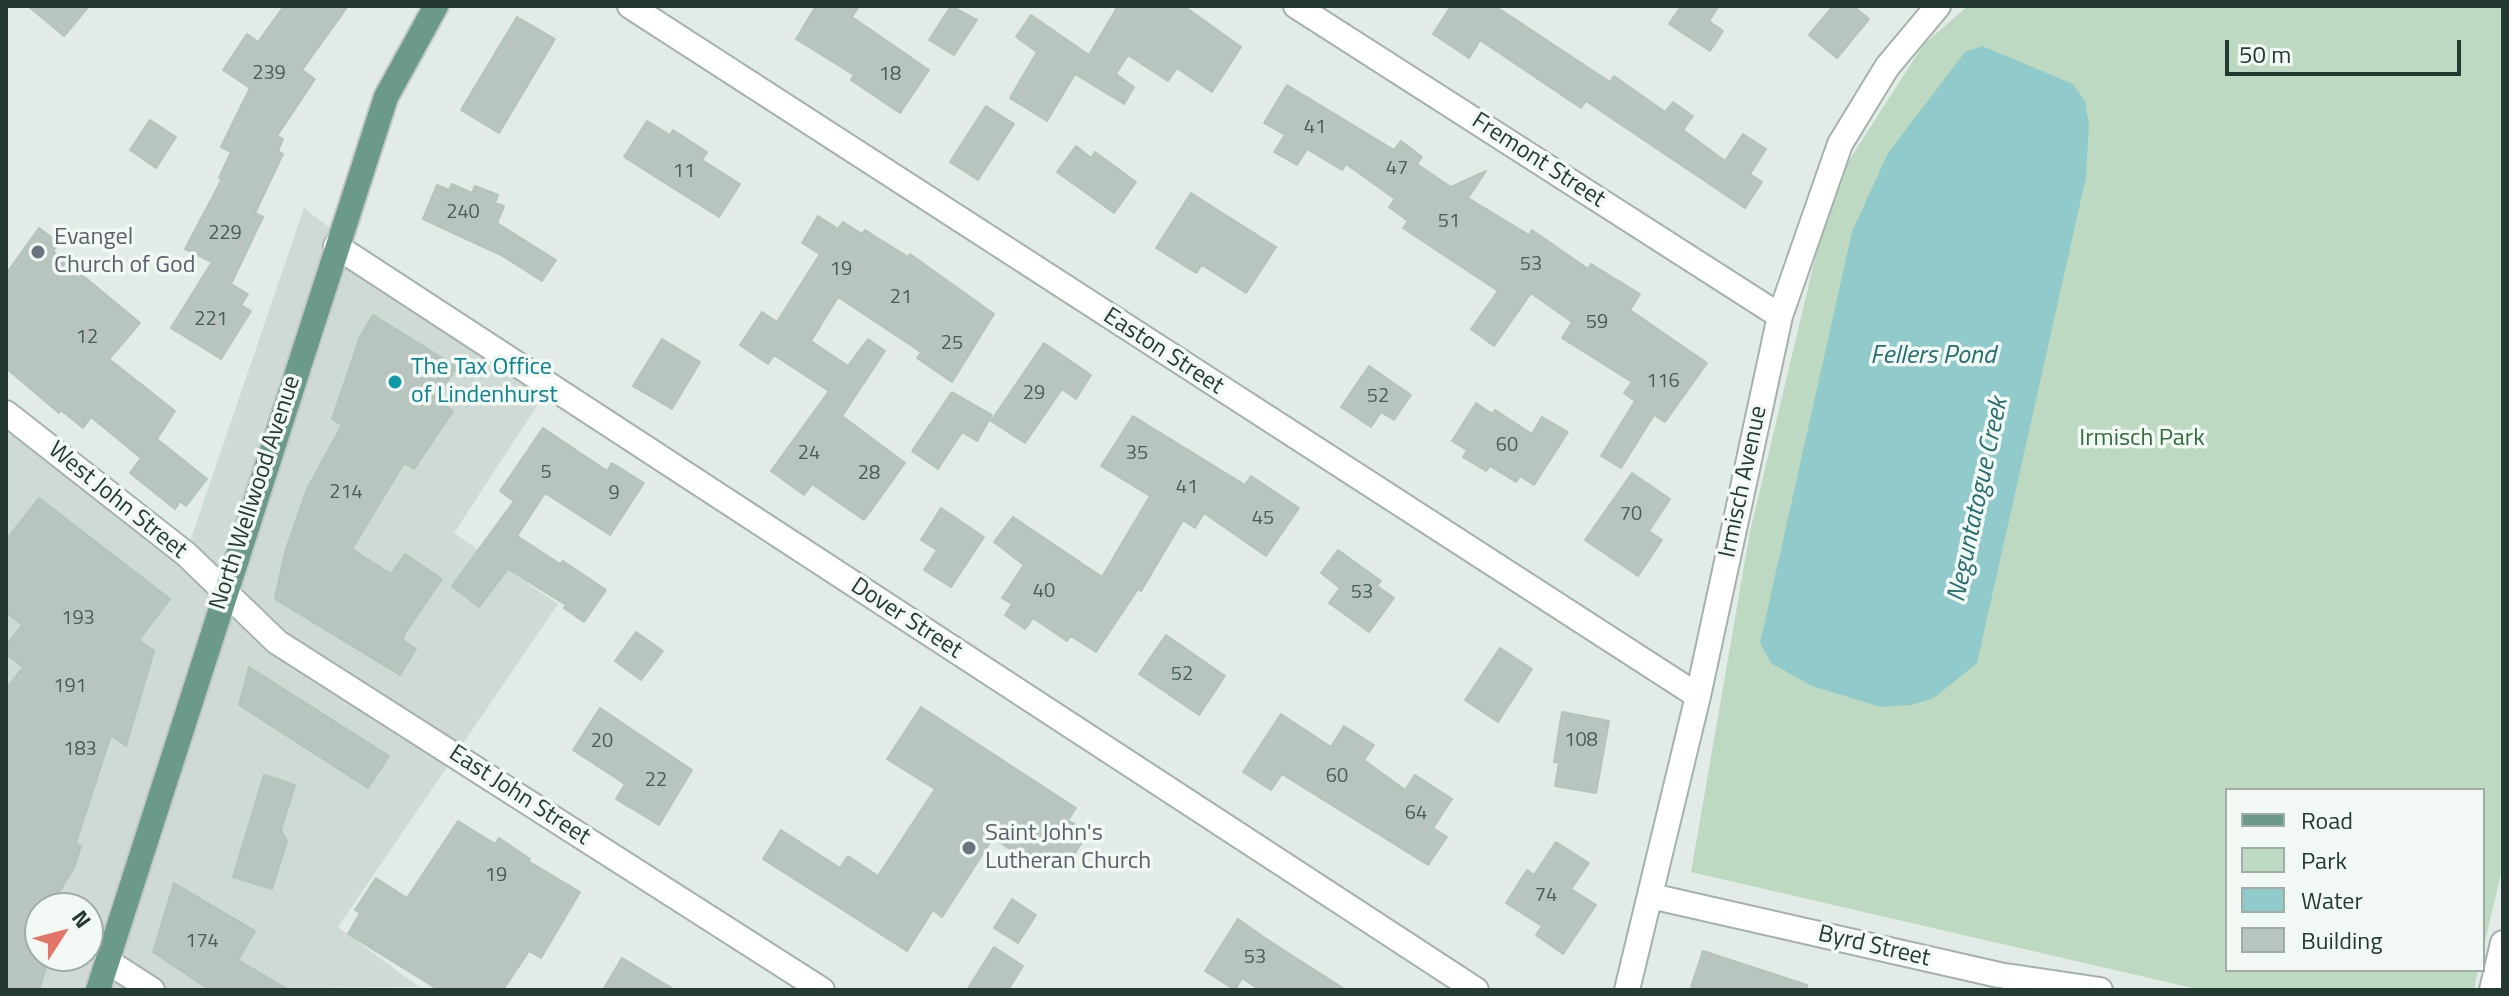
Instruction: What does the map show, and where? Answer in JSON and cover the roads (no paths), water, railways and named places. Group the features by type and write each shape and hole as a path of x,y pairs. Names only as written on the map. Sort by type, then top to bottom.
{"main road":[{"name":"North Wellwood Avenue","path":"98,990 223,593 386,97 436,6"}],"street":[{"name":"Easton Street","path":"630,6 1698,696"},
{"name":"Fremont Street","path":"1296,6 1780,316"},
{"name":"Irmisch Avenue","path":"1627,990 1698,696 1780,316 1840,144 1887,67 1938,6"},
{"name":"Dover Street","path":"336,246 1476,990"},
{"name":"West John Street","path":"10,423 186,554 223,593"},
{"name":"East John Street","path":"223,593 277,642 822,990"},
{"name":"Byrd Street","path":"1651,896 1998,983 2099,990"},
{"path":"2492,990 2503,943"},
{"path":"107,961 152,990"}],"water":[{"name":"Fellers Pond","path":"1982,46 2073,84 2085,101 2089,125 2086,177 1977,663 1934,698 1911,705 1881,707 1812,686 1771,663 1760,643 1852,232 1888,153 1965,52"}],"place":[{"name":"Evangel Church of God","path":"38,252"},
{"name":"The Tax Office of Lindenhurst","path":"395,382"},
{"name":"Saint John's Lutheran Church","path":"969,848"}],"park label":[{"name":"Irmisch Park","path":"2142,439"}],"water label":[{"name":"Neguntatogue Creek","path":"1979,500"}]}
